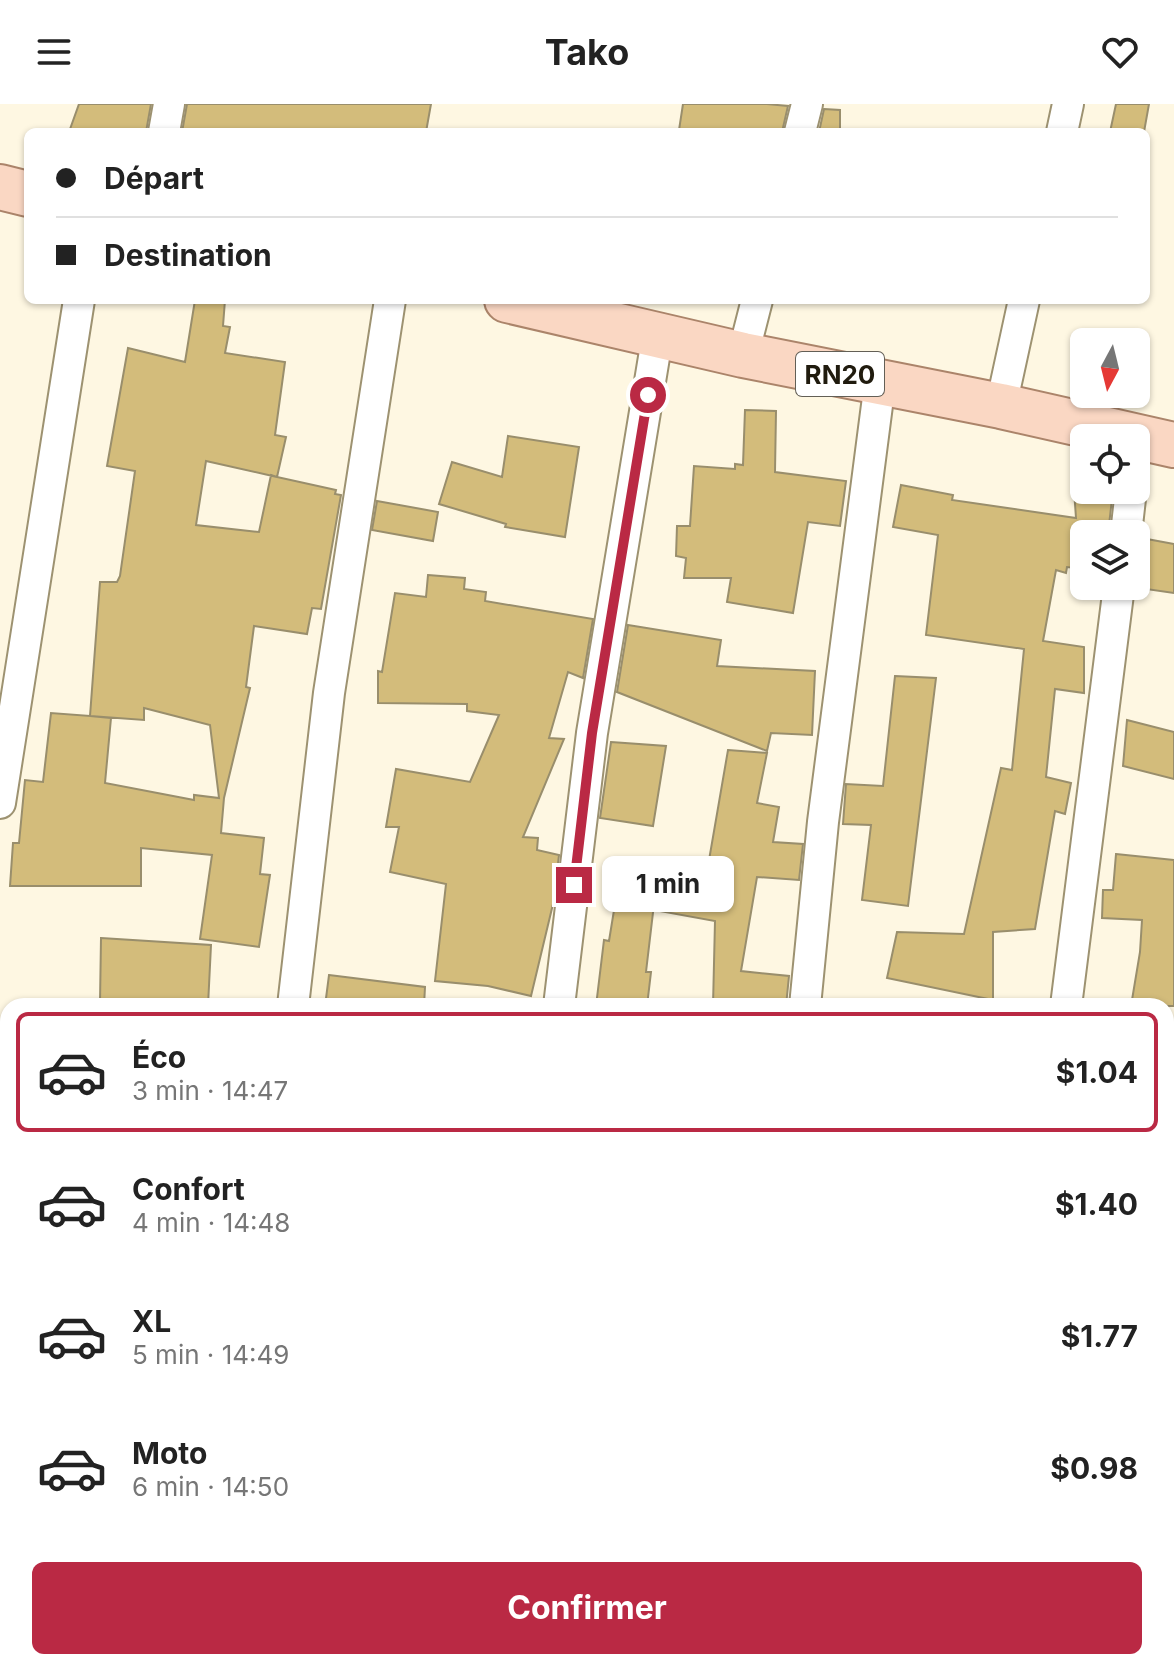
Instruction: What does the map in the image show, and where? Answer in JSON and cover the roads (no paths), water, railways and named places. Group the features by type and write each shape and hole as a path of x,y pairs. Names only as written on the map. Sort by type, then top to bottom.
{"main road":[{"path":"0,187 24,193"},
{"name":"RN20","path":"525,304 743,355 1001,406 1070,424"}],"street":[{"path":"165,128 169,104"},
{"path":"801,128 807,104"},
{"path":"1063,128 1068,104"},
{"path":"0,803 78,304"},
{"path":"294,998 329,693 389,304"},
{"path":"743,355 756,304"},
{"path":"1001,406 1023,304"},
{"path":"560,998 592,733 658,333"},
{"path":"806,998 823,822 880,382"},
{"path":"1067,998 1117,600"}]}
